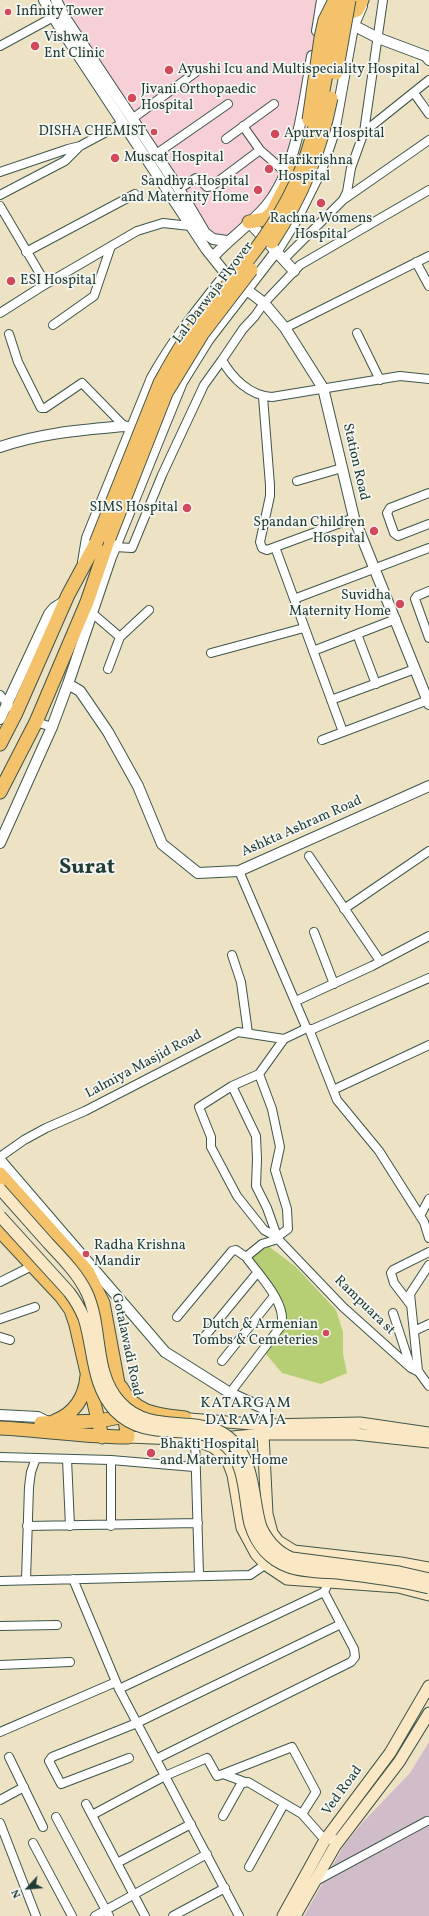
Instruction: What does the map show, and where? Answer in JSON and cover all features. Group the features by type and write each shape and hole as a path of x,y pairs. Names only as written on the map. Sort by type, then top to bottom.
{"highway":[{"name":"Lal Darwaja Flyover","path":"0,744 12,709 65,601 96,543 160,383 192,329 264,240 294,186 306,157 316,126 325,88 340,0"},
{"name":"Lal Darwaja Flyover","path":"0,792 36,722 92,606 112,543 166,392 202,334 271,244 288,219 314,164 324,131 349,0"},
{"path":"249,222 265,219 272,213 297,164 310,118 325,20 333,5 342,13 353,12 358,10 363,0"},
{"name":"Gotalawadi Road","path":"0,1174 87,1271 95,1285 103,1303 128,1437"},
{"path":"0,1231 71,1310 76,1325 102,1437"},
{"path":"38,1426 70,1413 76,1407 86,1388 87,1376 84,1359"},
{"path":"116,1376 127,1398 136,1406 158,1415 185,1418"},
{"path":"0,1428 38,1426 125,1416"},
{"path":"0,1422 38,1426 102,1437 128,1437"}],"main road":[{"path":"0,1189 71,1268 87,1294 92,1307 106,1380 116,1398 134,1414 146,1420 212,1427 233,1441 246,1460 261,1527 266,1538 273,1547 282,1554 292,1558 399,1572 429,1579"},
{"path":"0,1216 69,1292 77,1303 87,1330 98,1384 105,1398 116,1411 128,1421 141,1428 209,1436 226,1446 232,1454 241,1473 252,1531 258,1543 267,1554 289,1567 395,1579 429,1588"},
{"path":"125,1416 185,1418 264,1429 356,1434 429,1442"},
{"path":"128,1437 195,1440 264,1429 360,1423 429,1433"},
{"path":"264,1429 267,1514 272,1533 283,1545 294,1551 401,1563 429,1568"},
{"path":"195,1440 213,1446 222,1454 229,1464 233,1475 242,1528 256,1554 266,1566 287,1579 398,1586 429,1595"},
{"name":"Ved Road","path":"283,1916 325,1840 390,1753 429,1686"},
{"name":"Ved Road","path":"295,1916 341,1838 399,1762 429,1713"}],"street":[{"path":"44,0 58,15 132,119 179,189 205,234 213,239 227,241"},
{"path":"56,0 58,15"},
{"path":"213,257 227,241 266,206 285,172 301,121 322,0 333,5 353,27 426,56 429,60"},
{"path":"363,0 353,27 334,132 321,170 296,220 276,251 208,340 185,376 112,543 132,548 162,475 204,385 243,329 264,303 300,265 429,190"},
{"path":"343,200 347,192 351,168 364,132 383,0"},
{"path":"0,46 58,15"},
{"name":"Station Road","path":"58,15 123,123 190,226 226,274 264,303 285,328 323,388 354,518 396,619 428,702"},
{"path":"132,119 196,72"},
{"path":"364,132 429,80"},
{"path":"414,93 429,114"},
{"path":"156,154 228,104"},
{"path":"226,139 274,104"},
{"path":"0,172 80,146 123,123"},
{"path":"243,126 260,150 285,172"},
{"path":"284,259 343,200 429,140"},
{"path":"0,195 65,161 80,146"},
{"path":"179,189 196,178 200,179 206,187 212,186 260,150"},
{"path":"26,252 135,194"},
{"path":"0,206 46,284"},
{"path":"249,222 294,271"},
{"path":"0,313 46,284 137,231 163,223 190,226"},
{"path":"54,325 94,296 111,246"},
{"path":"285,328 429,256"},
{"path":"416,262 429,286"},
{"path":"81,570 87,538 128,427 152,378 171,345 185,325 226,274"},
{"path":"357,333 380,380"},
{"path":"9,334 18,362 41,408 44,408 82,383 128,427"},
{"path":"171,345 180,345 184,348 193,364"},
{"path":"222,360 227,369 246,388 263,397 272,397 400,376 429,379"},
{"path":"160,364 164,371 169,375 177,377 185,376"},
{"path":"263,397 270,496 260,545 264,550 275,547 354,518"},
{"path":"0,447 27,438 63,431 128,427"},
{"path":"298,481 342,468"},
{"path":"429,494 390,508 387,513 394,533 398,536 429,524"},
{"path":"275,547 342,732"},
{"path":"294,599 429,548"},
{"path":"429,591 417,596 415,599 426,623 429,638"},
{"path":"92,606 120,637"},
{"path":"0,843 52,727 68,684 92,606"},
{"path":"108,669 120,637 148,610"},
{"path":"313,651 396,619"},
{"path":"211,653 304,628"},
{"path":"357,634 376,684"},
{"path":"331,700 415,669"},
{"name":"Ashkta Ashram Road","path":"68,684 80,692 108,732 138,786 162,844 198,873 239,871 428,788"},
{"path":"0,695 12,709 0,719"},
{"path":"322,740 428,702"},
{"path":"36,722 52,727"},
{"path":"344,909 429,851"},
{"path":"309,856 380,961"},
{"path":"239,871 308,1029 337,1100 379,1151 424,1222 429,1238"},
{"path":"314,932 334,984"},
{"path":"296,1001 334,984 429,936"},
{"path":"232,955 241,982 248,1033"},
{"path":"278,1238 264,1230 236,1196 211,1147 211,1137 199,1107 232,1086 259,1074 284,1038 308,1029 313,1030 429,978"},
{"name":"Lalmiya Masjid Road","path":"0,1159 24,1140 46,1128 106,1101 238,1032 284,1038"},
{"path":"333,1090 429,1045"},
{"path":"246,1257 262,1244 278,1238 288,1229 287,1209 275,1170 280,1147 272,1108 259,1074"},
{"path":"232,1086 256,1136 258,1159 256,1186 267,1208 278,1238"},
{"path":"0,1159 165,1352 230,1393 265,1409 264,1429"},
{"path":"420,1216 429,1199"},
{"name":"Rampuara st","path":"278,1238 343,1307 415,1370"},
{"path":"177,1317 232,1250 236,1250 246,1257 278,1301 283,1318 281,1326 230,1393"},
{"path":"411,1305 394,1283 391,1273 393,1270 429,1252"},
{"path":"415,1370 414,1331 410,1294 429,1264"},
{"path":"0,1282 32,1266"},
{"path":"205,1336 257,1273"},
{"path":"222,1361 274,1296"},
{"path":"0,1319 35,1307"},
{"path":"393,1313 415,1370 429,1386"},
{"path":"414,1331 429,1324"},
{"path":"0,1337 10,1340"},
{"path":"0,1415 38,1417 38,1426 29,1433 0,1433"},
{"path":"195,1440 194,1467 198,1523 199,1575"},
{"path":"0,1457 111,1460 194,1467"},
{"path":"26,1580 29,1487 36,1458"},
{"path":"67,1459 70,1526"},
{"path":"111,1460 111,1526"},
{"path":"27,1526 111,1526 198,1523"},
{"path":"0,1581 199,1575 250,1575 266,1566 283,1545"},
{"path":"73,1579 118,1685 239,1916"},
{"path":"0,1732 118,1685 324,1592 331,1581"},
{"path":"156,1758 351,1662 355,1657 354,1649 324,1592"},
{"path":"129,1758 61,1784 59,1783 49,1761 52,1757 137,1723 341,1624"},
{"path":"0,1626 57,1625"},
{"path":"0,1665 70,1662"},
{"path":"92,1815 165,1776 207,1758 217,1776 292,1747 316,1792 302,1814"},
{"path":"9,1757 43,1827"},
{"path":"223,1774 245,1782 302,1814 325,1840 341,1838"},
{"path":"223,1816 241,1784 245,1782"},
{"path":"0,1800 24,1787"},
{"path":"86,1804 145,1916"},
{"path":"248,1867 284,1804"},
{"path":"56,1817 108,1913"},
{"path":"314,1882 427,1820"},
{"path":"0,1824 36,1916"},
{"path":"117,1863 191,1824"},
{"path":"32,1843 72,1916"},
{"path":"95,1916 108,1913 134,1894 207,1854"},
{"path":"173,1916 225,1888"}],"shaded area":[{"path":"57,0 321,0 305,85 285,168 265,204 225,240 212,238"},
{"path":"429,1742 429,1916 304,1916 343,1847 362,1823 410,1773"}],"green space":[{"path":"267,1245 296,1267 336,1310 343,1332 343,1354 347,1373 321,1384 282,1373 265,1353 285,1318 249,1258"}],"place":[{"name":"Infinity Tower","path":"8,12"},
{"name":"Vishwa Ent Clinic","path":"35,46"},
{"name":"Ayushi Icu and Multispeciality Hospital","path":"169,70"},
{"name":"Jivani Orthopaedic Hospital","path":"132,98"},
{"name":"DISHA CHEMIST","path":"154,132"},
{"name":"Apurva Hospital","path":"275,134"},
{"name":"Muscat Hospital","path":"115,158"},
{"name":"Harikrishna Hospital","path":"269,169"},
{"name":"Sandhya Hospital and Maternity Home","path":"258,190"},
{"name":"Rachna Womens Hospital","path":"321,203"},
{"name":"ESI Hospital","path":"11,281"},
{"name":"SIMS Hospital","path":"187,508"},
{"name":"Spandan Children Hospital","path":"374,531"},
{"name":"Suvidha Maternity Home","path":"400,604"},
{"name":"Radha Krishna Mandir","path":"86,1254"},
{"name":"Dutch & Armenian Tombs & Cemeteries","path":"326,1333"},
{"name":"Bhakti Hospital and Maternity Home","path":"151,1453"}],"district":[{"name":"Surat","path":"87,869"},
{"name":"KATARGAM DARAVAJA","path":"246,1412"}]}
